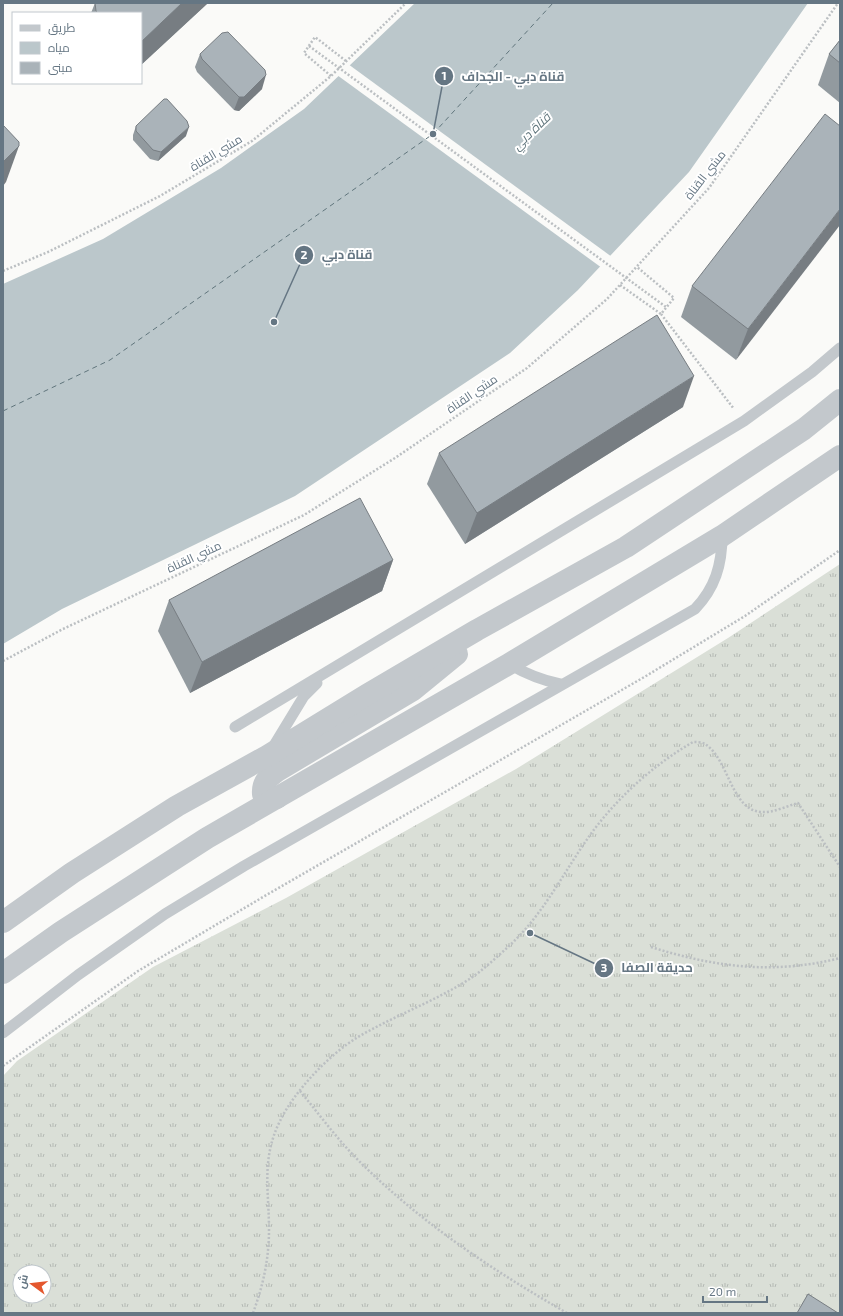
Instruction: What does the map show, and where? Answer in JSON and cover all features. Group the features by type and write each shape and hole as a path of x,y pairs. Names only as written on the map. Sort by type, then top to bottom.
{"street":[{"path":"3,922 72,873 144,826 219,781 267,756 368,694 478,630 626,547 804,429 840,400"},
{"path":"3,973 24,957 157,869 509,664 722,536 840,456"},
{"path":"277,798 268,797 263,794 262,786 266,779 413,690 456,655 478,630"}],"lane":[{"path":"235,727 744,422 812,372 840,348"},
{"path":"3,1033 78,975 165,914 251,862 560,684 694,609 709,591 714,581 722,555 722,536"},
{"path":"509,664 525,674 560,684"},
{"path":"267,756 304,696 327,672"}],"path":[{"name":"مشي القناة","path":"3,271 104,225 166,193 252,141 331,76 406,3"},
{"name":"مشي القناة","path":"3,662 63,629 304,515 395,458 527,368 607,299 709,188 838,3"},
{"path":"331,76 304,53 316,38 346,61"},
{"path":"309,46 666,307"},
{"path":"637,267 674,298 661,314"},
{"path":"620,285 661,314 744,422"},
{"path":"3,1066 138,971 263,897 646,676 745,616 840,550"},
{"path":"253,1313 265,1280 269,1231 266,1190 269,1154 280,1120 300,1090 326,1062 357,1038 469,979 511,945 547,904 592,832 612,808 652,770 693,742 704,743 726,770 740,800 749,808 762,812 798,803 840,867"},
{"path":"651,947 685,958 720,965 755,968 790,966 840,958"},
{"path":"300,1090 358,1160 393,1194 431,1225 510,1279 567,1313"}],"green space":[{"path":"840,564 840,1313 3,1313 3,1076 17,1061 153,967 286,898 516,769 728,638"}],"water":[{"name":"قناة دبي","path":"415,3 808,3 689,172 578,290 510,353 295,496 62,609 3,644 3,284 103,239 221,168 304,109"}],"pier":[{"path":"348,64 612,257 602,268 337,75"}],"building":[{"path":"95,3 182,3 142,41 142,12 96,11"},
{"path":"228,32 265,70 266,75 244,97 239,97 202,59 200,54 222,33"},
{"path":"840,40 840,63 829,54"},
{"path":"164,99 167,99 187,121 189,127 161,152 153,150 136,131 136,126"},
{"path":"825,114 840,126 840,209 748,329 692,286"},
{"path":"3,125 19,142 19,146 3,162"},
{"path":"657,315 694,376 477,513 439,453"},
{"path":"360,498 393,560 202,662 169,600"},
{"path":"808,1294 838,1313 797,1313"}],"ferry route":[{"path":"3,411 110,360 433,134 553,3"}],"place":[{"name":"قناة دبي - الجداف","path":"433,134"},
{"name":"قناة دبي","path":"274,322"},
{"name":"حديقة الصفا","path":"530,933"}]}
